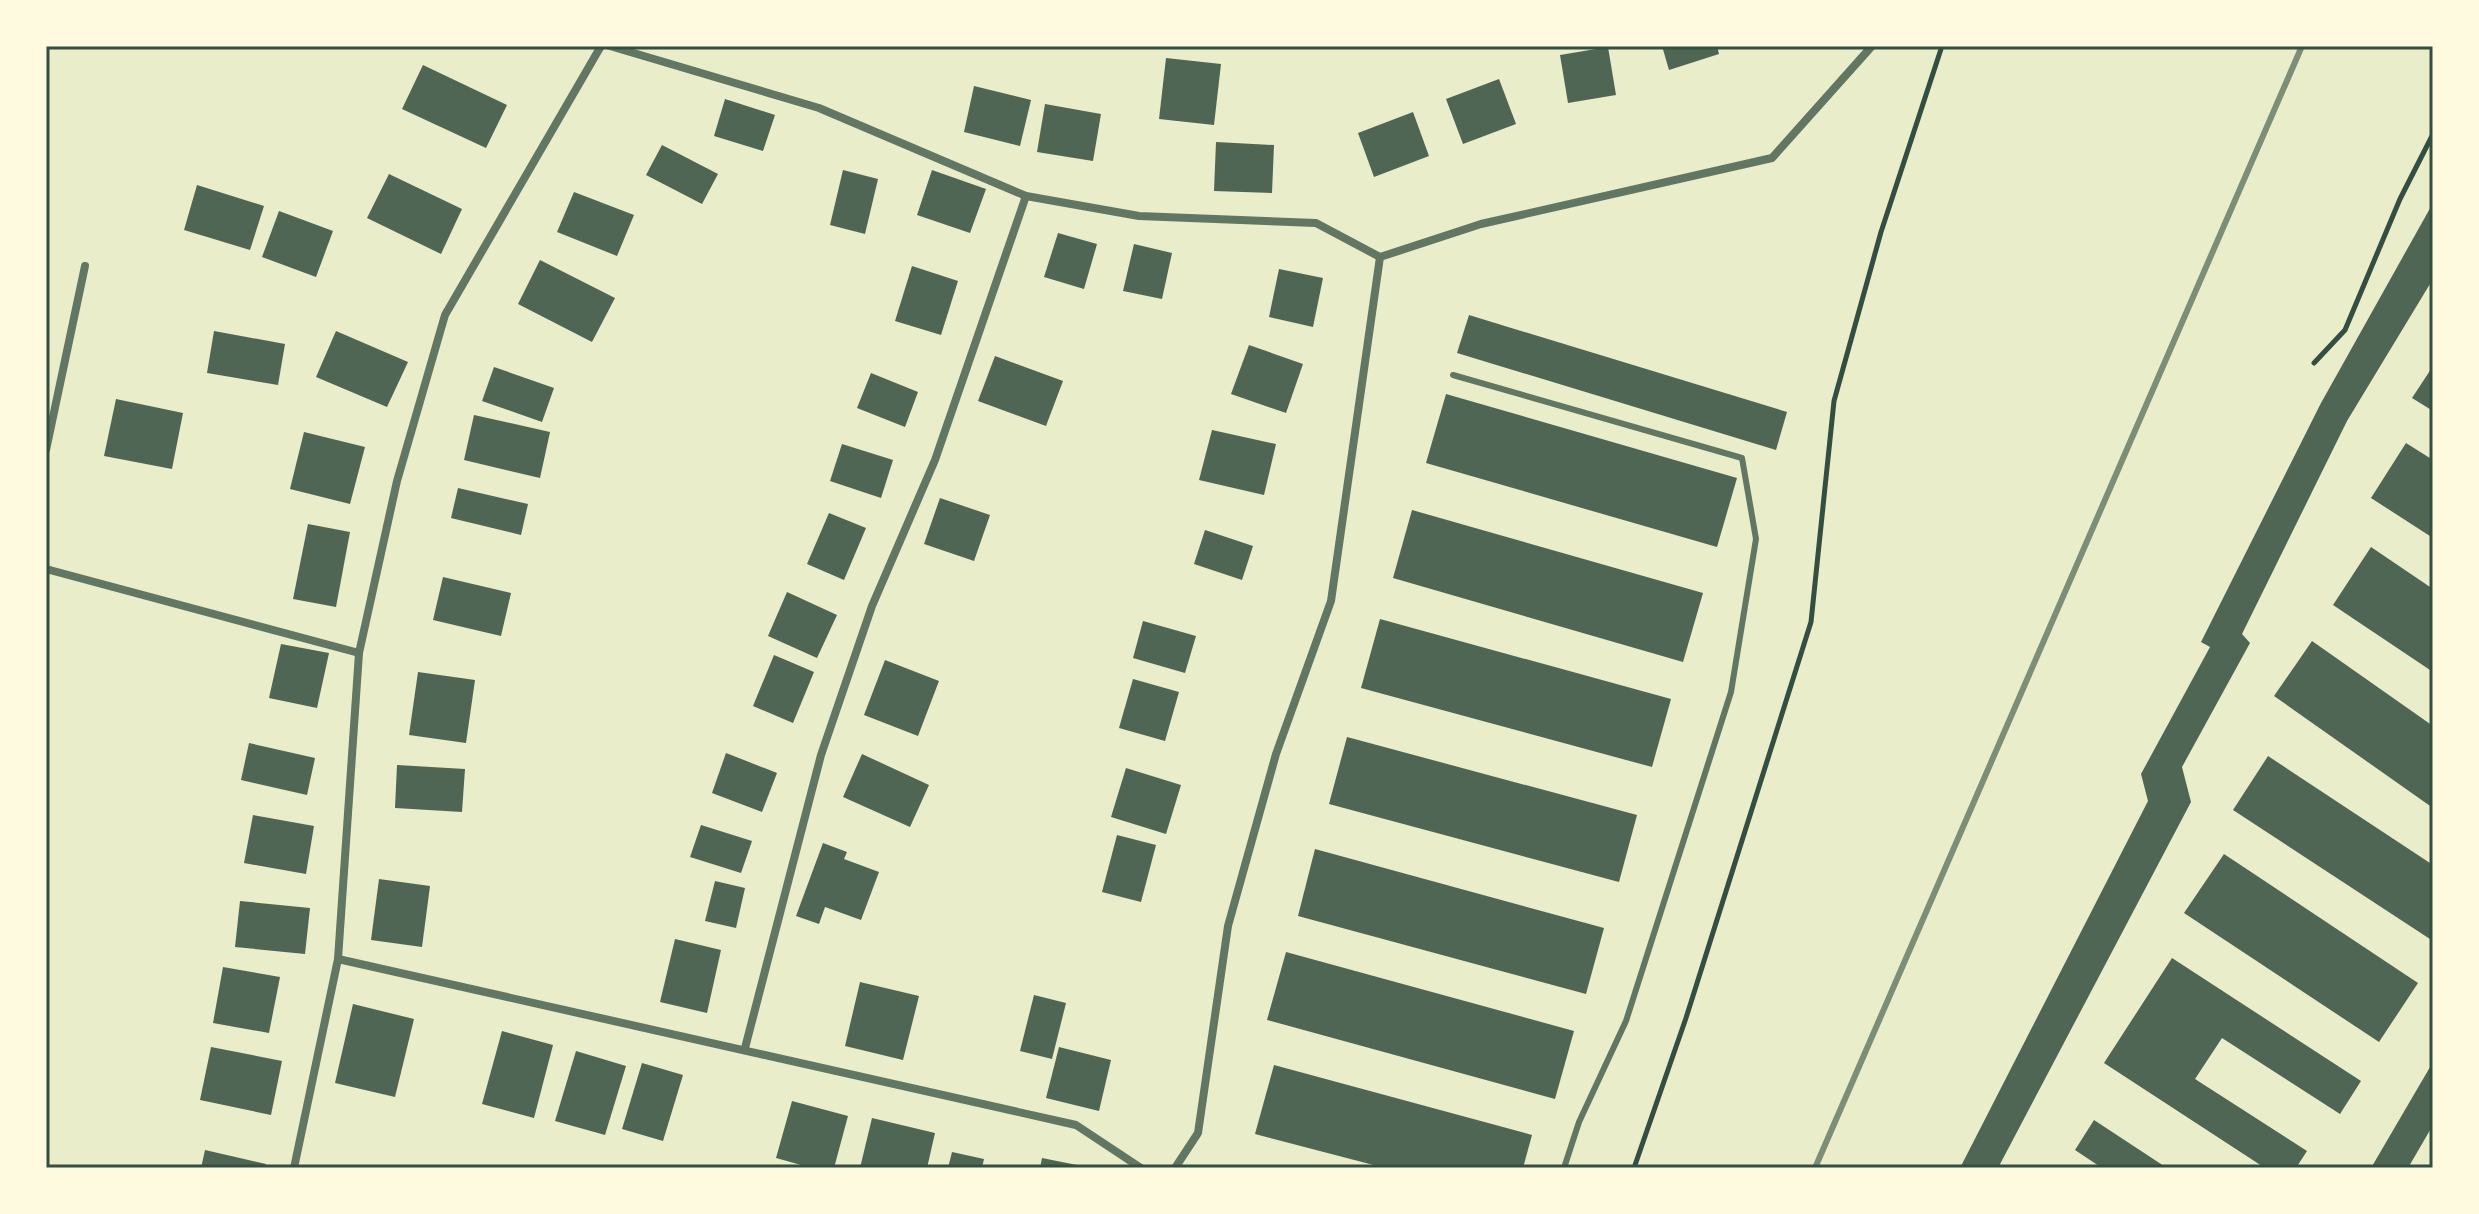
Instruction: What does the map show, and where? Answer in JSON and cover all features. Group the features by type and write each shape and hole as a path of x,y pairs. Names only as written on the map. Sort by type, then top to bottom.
{"street":[{"path":"294,1168 338,959 359,653 397,481 445,315 601,46"},
{"path":"610,46 819,108 1026,196 1139,216 1316,223 1380,257 1481,224 1772,158 1872,46"},
{"path":"745,1048 821,755 872,606 935,460 1026,196"},
{"path":"1175,1168 1198,1133 1228,926 1276,754 1331,601 1380,257"},
{"path":"46,450 85,266"},
{"path":"46,569 359,653"},
{"path":"338,959 745,1048 1076,1125 1141,1168"}],"lane":[{"path":"1453,375 1742,458 1756,539 1731,692 1626,1021 1579,1122 1564,1168"}],"path":[{"path":"1634,1168 1686,1018 1811,622 1834,401 1881,232 1942,46"},
{"path":"2314,363 2345,330 2400,199 2433,134"}],"building":[{"path":"1662,46 1717,46 1719,54 1669,70"},
{"path":"1608,47 1616,95 1568,103 1560,55"},
{"path":"1166,58 1221,64 1214,125 1159,119"},
{"path":"423,65 507,105 486,148 402,109"},
{"path":"1499,79 1516,124 1463,144 1446,99"},
{"path":"974,86 1031,100 1020,146 964,132"},
{"path":"725,99 775,115 763,151 714,136"},
{"path":"1045,104 1101,114 1093,161 1037,152"},
{"path":"1413,112 1429,156 1374,177 1358,133"},
{"path":"1216,142 1274,145 1272,193 1214,191"},
{"path":"662,145 718,174 702,204 646,175"},
{"path":"843,170 878,179 865,234 830,225"},
{"path":"932,170 986,189 970,233 917,215"},
{"path":"389,174 462,209 441,254 367,218"},
{"path":"197,185 264,206 250,250 184,230"},
{"path":"574,192 634,215 617,256 557,232"},
{"path":"2433,203 2433,279 2347,421 2242,634 2250,643 2182,767 2191,802 1998,1168 1960,1168 2148,801 2141,774 2210,647 2201,642 2321,403"},
{"path":"279,211 333,231 316,277 262,257"},
{"path":"1058,233 1097,244 1084,289 1044,277"},
{"path":"1134,244 1172,253 1162,299 1123,291"},
{"path":"540,260 615,298 592,342 518,304"},
{"path":"912,266 958,281 941,335 895,321"},
{"path":"1279,269 1323,278 1313,327 1269,317"},
{"path":"1469,315 1787,412 1776,450 1457,353"},
{"path":"214,331 285,344 278,385 207,373"},
{"path":"336,331 408,362 387,407 316,377"},
{"path":"1249,345 1303,364 1286,413 1231,394"},
{"path":"995,356 1063,381 1046,426 978,401"},
{"path":"2433,366 2433,411 2412,398"},
{"path":"494,367 554,388 542,422 482,401"},
{"path":"871,373 918,392 905,427 857,408"},
{"path":"1446,394 1737,478 1717,547 1426,463"},
{"path":"116,399 183,413 172,469 104,456"},
{"path":"474,415 550,432 540,478 464,460"},
{"path":"1212,430 1276,444 1264,495 1199,480"},
{"path":"304,432 365,447 350,504 290,489"},
{"path":"2406,443 2433,460 2433,538 2371,498"},
{"path":"842,444 893,460 881,498 830,481"},
{"path":"458,488 528,504 521,535 451,518"},
{"path":"940,498 990,515 974,561 924,544"},
{"path":"1412,510 1703,593 1683,662 1393,578"},
{"path":"829,513 866,528 844,580 807,564"},
{"path":"308,524 350,532 336,607 293,599"},
{"path":"1205,530 1253,546 1242,580 1194,564"},
{"path":"2371,547 2433,589 2433,672 2333,605"},
{"path":"443,577 511,593 501,636 433,620"},
{"path":"787,592 837,615 817,658 768,636"},
{"path":"1380,619 1671,699 1652,767 1361,688"},
{"path":"1143,621 1196,636 1185,673 1133,658"},
{"path":"2312,641 2433,726 2433,808 2274,696"},
{"path":"281,644 329,653 317,708 269,698"},
{"path":"774,655 814,672 793,723 753,706"},
{"path":"885,660 939,681 918,736 864,715"},
{"path":"418,672 475,680 466,743 409,735"},
{"path":"1133,679 1179,692 1165,741 1119,728"},
{"path":"1347,737 1637,815 1619,882 1329,804"},
{"path":"249,743 315,758 307,795 241,780"},
{"path":"726,753 777,773 762,812 712,793"},
{"path":"862,754 929,785 910,827 843,797"},
{"path":"2268,756 2433,865 2433,941 2233,810"},
{"path":"397,765 465,769 462,812 395,808"},
{"path":"1126,768 1181,785 1166,834 1111,817"},
{"path":"253,815 314,826 306,874 244,863"},
{"path":"701,825 752,841 741,873 690,857"},
{"path":"1117,835 1156,845 1141,902 1102,892"},
{"path":"823,843 847,852 844,859 879,872 861,920 825,907 819,924 796,916"},
{"path":"1315,849 1604,928 1586,994 1298,916"},
{"path":"2224,854 2418,983 2379,1042 2184,913"},
{"path":"379,879 430,886 422,947 371,940"},
{"path":"715,881 745,888 736,928 705,921"},
{"path":"240,901 310,908 305,954 235,947"},
{"path":"675,939 721,950 707,1013 660,1002"},
{"path":"1286,952 1574,1031 1555,1099 1267,1020"},
{"path":"2172,958 2361,1081 2340,1114 2222,1038 2195,1079 2307,1151 2296,1168 2265,1168 2104,1063"},
{"path":"223,967 280,977 269,1033 213,1023"},
{"path":"860,982 919,996 903,1060 845,1046"},
{"path":"1034,995 1066,1003 1052,1059 1020,1051"},
{"path":"353,1004 414,1019 395,1097 335,1083"},
{"path":"502,1031 553,1045 534,1118 482,1104"},
{"path":"211,1047 282,1061 271,1115 200,1100"},
{"path":"1059,1047 1111,1060 1099,1111 1046,1098"},
{"path":"576,1051 626,1066 605,1135 555,1121"},
{"path":"2433,1062 2433,1125 2408,1168 2371,1168"},
{"path":"642,1063 683,1075 663,1141 622,1129"},
{"path":"1274,1065 1532,1135 1523,1168 1385,1168 1255,1134"},
{"path":"792,1101 848,1116 834,1168 812,1168 776,1158"},
{"path":"872,1118 935,1133 927,1168 860,1168"},
{"path":"2094,1120 2167,1168 2102,1168 2075,1150"},
{"path":"205,1150 266,1164 265,1168 201,1168"},
{"path":"952,1152 984,1159 982,1168 948,1168"},
{"path":"1042,1158 1087,1167 1087,1168 1040,1168"}],"railway":[{"path":"1815,1168 2302,46"}]}
